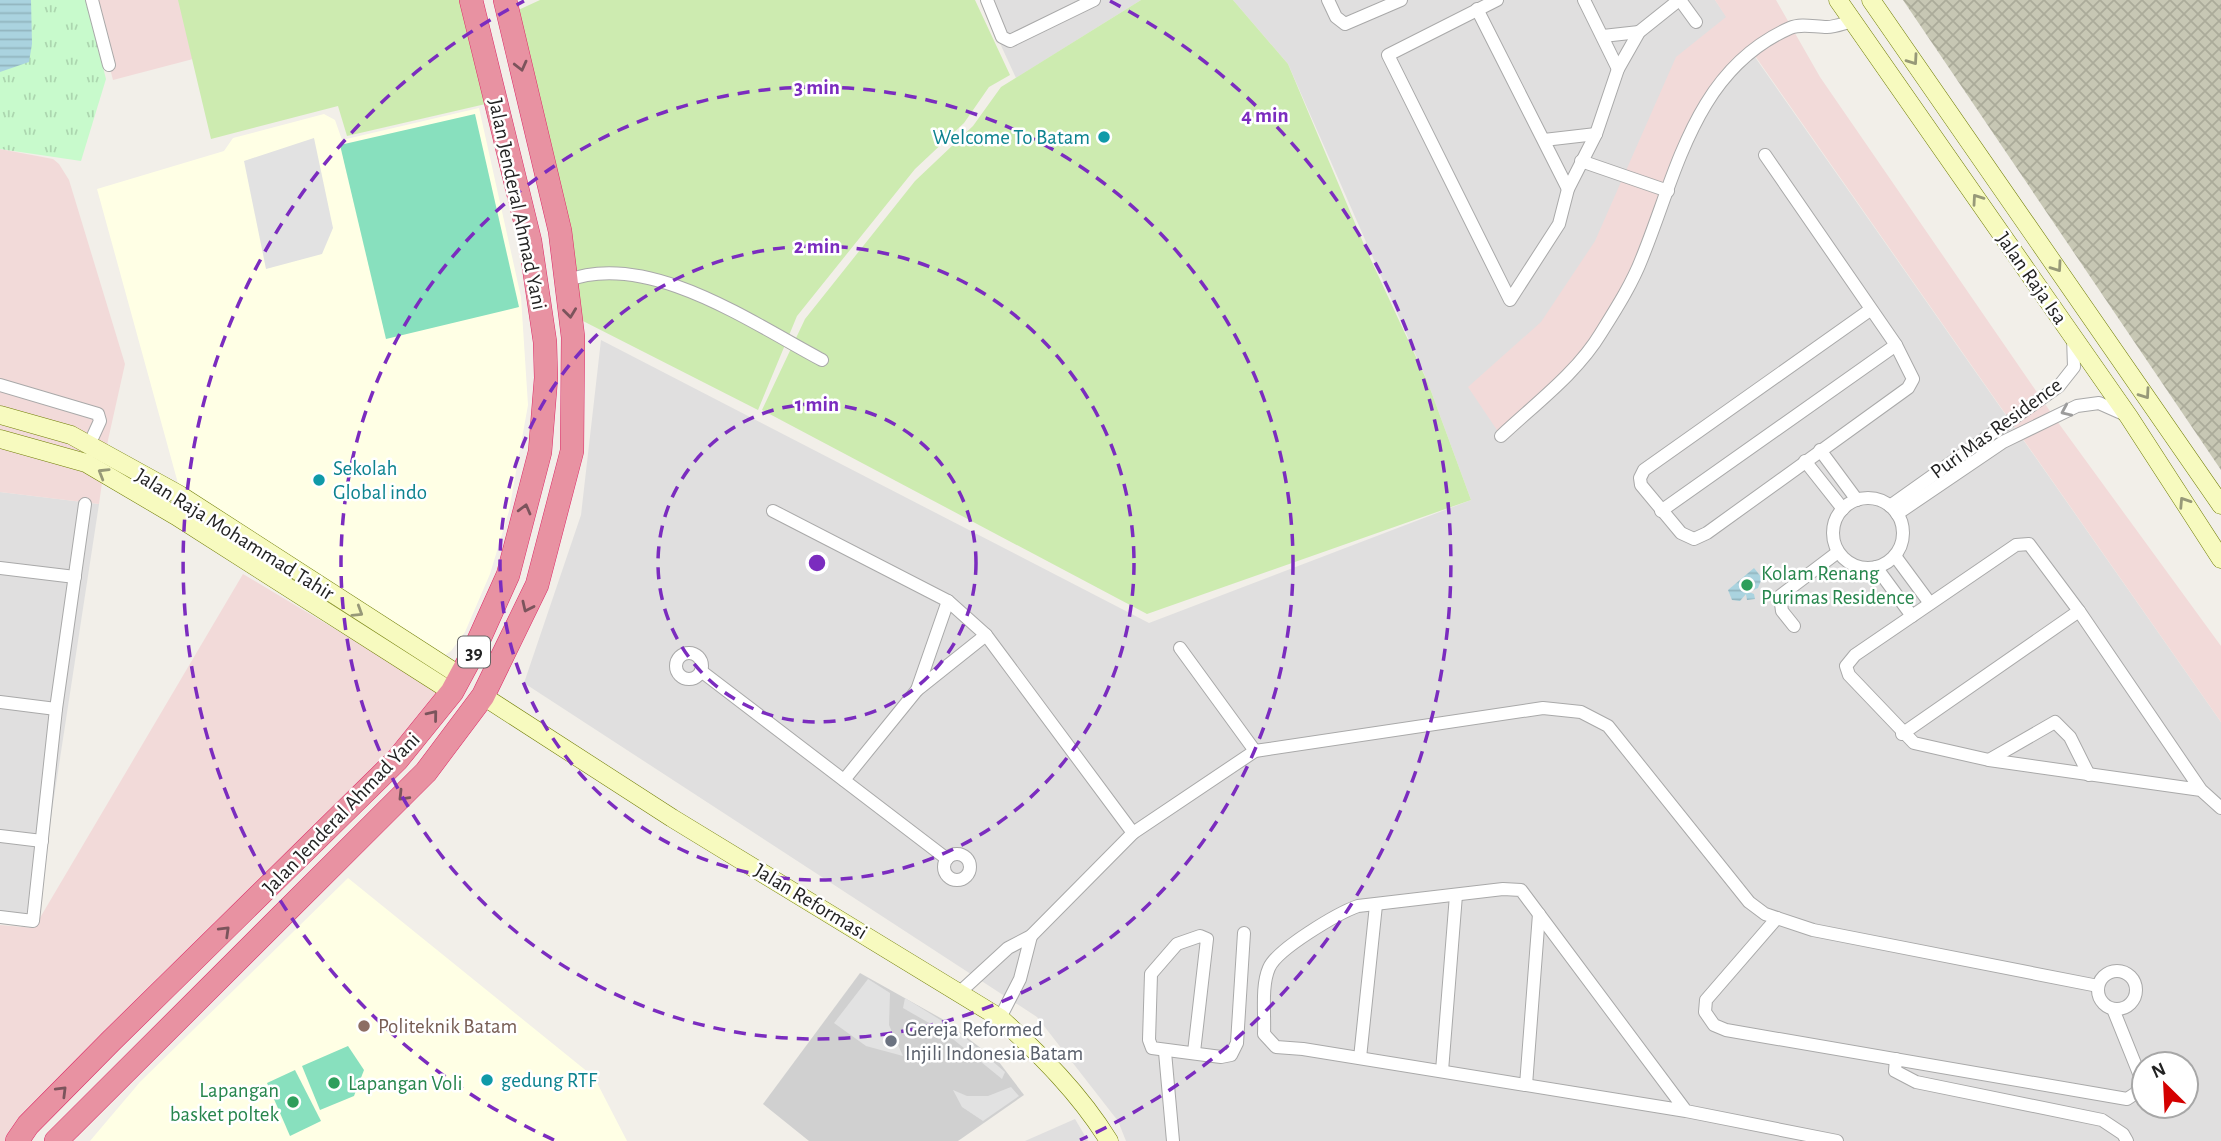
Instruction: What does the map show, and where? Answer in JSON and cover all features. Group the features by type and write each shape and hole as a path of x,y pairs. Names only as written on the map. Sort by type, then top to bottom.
{"highway":[{"name":"Jalan Jenderal Ahmad Yani","path":"17,1141 28,1125 120,1032 397,760 455,683 472,655 508,575 540,452 546,378 545,342 530,241 471,0"},
{"name":"Jalan Jenderal Ahmad Yani","path":"56,1141 382,819 426,772 483,696 537,585 572,451 575,381 560,231 510,2"}],"main road":[{"name":"Jalan Raja Isa","path":"1838,0 2073,335 2221,559"},
{"name":"Jalan Raja Isa","path":"1875,1 2221,505"},
{"path":"2012,249 2034,234"},
{"name":"Jalan Raja Mohammad Tahir","path":"0,415 71,435 180,495 455,683"},
{"name":"Jalan Raja Mohammad Tahir","path":"0,439 86,463 455,683"},
{"name":"Jalan Reformasi","path":"483,696 672,818 1000,1018 1041,1055 1095,1119 1109,1141"}],"street":[{"path":"92,0 109,65"},
{"path":"987,0 1002,37 1010,41 1072,5 1094,0"},
{"path":"1328,0 1336,17 1345,24 1401,0"},
{"path":"1497,0 1388,55 1510,300 1559,224 1568,190 1597,134 1618,69 1639,32 1680,0 1696,22"},
{"path":"1584,0 1618,69"},
{"path":"1477,9 1568,190"},
{"path":"1501,436 1576,366 1599,337 1641,262 1668,191 1672,170 1697,116 1713,91 1745,60 1791,27 1829,27 1853,21"},
{"path":"1603,36 1639,32"},
{"path":"1544,140 1597,134"},
{"path":"1765,155 1896,345 1912,373 1911,384 1707,533 1693,539 1681,533 1641,485 1644,470 1870,310"},
{"path":"1581,161 1612,174 1668,191"},
{"path":"566,281 585,273 652,277 708,299 821,360"},
{"name":"Puri Mas Residence","path":"1894,510 2066,379 2074,367 2073,335"},
{"path":"1661,511 1896,345"},
{"path":"0,385 98,414 100,421 89,445"},
{"name":"Puri Mas Residence","path":"1894,510 2003,442 2077,406 2099,403 2129,417"},
{"path":"1820,450 1857,500"},
{"path":"1805,461 1843,509"},
{"path":"1874,499 1894,510 1903,540 1895,556 1875,567 1861,568 1848,562 1838,552 1833,530 1843,509 1857,500 1874,499"},
{"path":"0,917 33,921 57,709 85,504"},
{"path":"773,511 948,601 986,635 1133,833"},
{"path":"2201,790 1989,760 1914,743 1902,734 1849,675 1846,666 1855,655 1929,602 2016,545 2024,543 2035,551 2079,611 2201,790 2221,808"},
{"path":"1794,626 1782,611 1780,596 1838,552"},
{"path":"1895,556 1929,602"},
{"path":"1875,567 1912,616"},
{"path":"0,568 75,577"},
{"path":"917,690 948,601"},
{"path":"1902,734 2079,611"},
{"path":"844,780 917,690 986,635"},
{"path":"1181,648 1255,751"},
{"path":"701,671 947,859"},
{"path":"0,702 57,709"},
{"path":"960,992 1007,948 1031,936 1133,833 1255,751 1543,708 1581,712 1608,726 1749,902 1765,914 1813,930 2098,986"},
{"path":"1989,760 2055,722 2070,737 2089,775"},
{"path":"0,835 42,841"},
{"path":"1686,1111 1524,893 1514,888 1358,906 1336,916 1276,958 1268,968 1264,1034 1276,1047 1686,1111 1837,1141"},
{"path":"1442,1071 1456,895"},
{"path":"1360,1058 1376,905"},
{"path":"1526,1085 1539,914"},
{"path":"1777,918 1706,1000 1705,1012 1709,1020 1726,1030 2127,1099 2136,1093 2142,1081 2113,1009 2100,998 2098,986 2105,976 2117,971 2133,980 2134,999 2125,1007 2113,1009"},
{"path":"1194,1052 1207,939 1200,936 1177,944 1149,979 1149,1044 1157,1051 1194,1052 1226,1057 1235,1051 1244,933"},
{"path":"1000,1018 1020,979 1031,936"},
{"path":"1165,1052 1173,1141"},
{"path":"1896,1059 1895,1071 1916,1082 2102,1120 2123,1134 2127,1141"}],"shaded area":[{"path":"92,0 419,0 113,80"},
{"path":"980,0 1141,0 1016,78"},
{"path":"1233,0 1715,0 2221,722 2221,1141 1126,1141 1118,1121 1037,1017 524,683 581,515 601,340 1149,623 1471,500 1428,383 1288,64"},
{"path":"1715,0 1776,0 1820,77 2054,417 2221,646 2221,722 1753,53 1713,91 1599,337 1501,436 1468,387 1541,322 1595,241 1676,57 1726,17"},
{"path":"1903,0 2221,0 2221,470"},
{"path":"479,108 521,297 528,405 509,511 490,574 465,632 451,651 442,657 179,487 97,189 224,151 233,138 324,114 335,120 342,140"},
{"path":"314,138 333,228 322,254 266,269 244,161"},
{"path":"0,149 53,159 69,180 125,364 108,440 99,504 0,492"},
{"path":"0,492 99,504 34,928 0,922"},
{"path":"243,574 440,692 391,758 9,1141 0,1141 0,925 34,928"},
{"name":"Politeknik Batam","path":"348,878 594,1077 627,1141 90,1141 140,1082"},
{"name":"Gereja Reformed Injili Indonesia Batam","path":"860,973 944,1020 999,1062 1024,1095 958,1141 809,1141 763,1104"},
{"path":"868,979 890,993 889,1025 903,1056 866,1046 834,1023"},
{"path":"905,998 955,1029 1005,1072 1002,1079 943,1031 903,1008"},
{"path":"1011,1087 1019,1096 983,1121 962,1107 953,1090 967,1096 988,1096"},
{"path":"1075,1119 1088,1141 1025,1141"}],"green space":[{"path":"0,0 86,0 106,79 81,161 0,149"},
{"path":"178,0 464,0 490,103 347,136 338,106 211,139"},
{"path":"540,0 975,0 1010,75 989,87 964,123 915,169 797,316 758,410 581,320 514,12"},
{"path":"1141,0 1233,0 1288,64 1365,247 1428,383 1471,500 1147,614 762,410 805,319 915,181 973,126 1001,87"},
{"path":"475,114 519,307 386,339 340,145"},
{"name":"Lapangan Voli","path":"348,1046 364,1070 354,1096 320,1110 302,1066"},
{"name":"Lapangan basket poltek","path":"295,1070 321,1121 290,1136 267,1083"}],"water":[{"path":"0,0 31,0 32,44 29,62 0,72"},
{"name":"Kolam Renang Purimas Residence","path":"1754,568 1762,578 1758,588 1749,592 1754,594 1755,599 1747,600 1746,594 1740,601 1732,600 1728,590"}],"place":[{"name":"Welcome To Batam","path":"1104,137"},
{"name":"Sekolah Global indo","path":"319,480"},
{"name":"Kolam Renang Purimas Residence","path":"1747,585"},
{"name":"Politeknik Batam","path":"364,1026"},
{"name":"Gereja Reformed Injili Indonesia Batam","path":"891,1041"},
{"name":"gedung RTF","path":"487,1080"},
{"name":"Lapangan Voli","path":"334,1083"},
{"name":"Lapangan basket poltek","path":"293,1102"}]}
